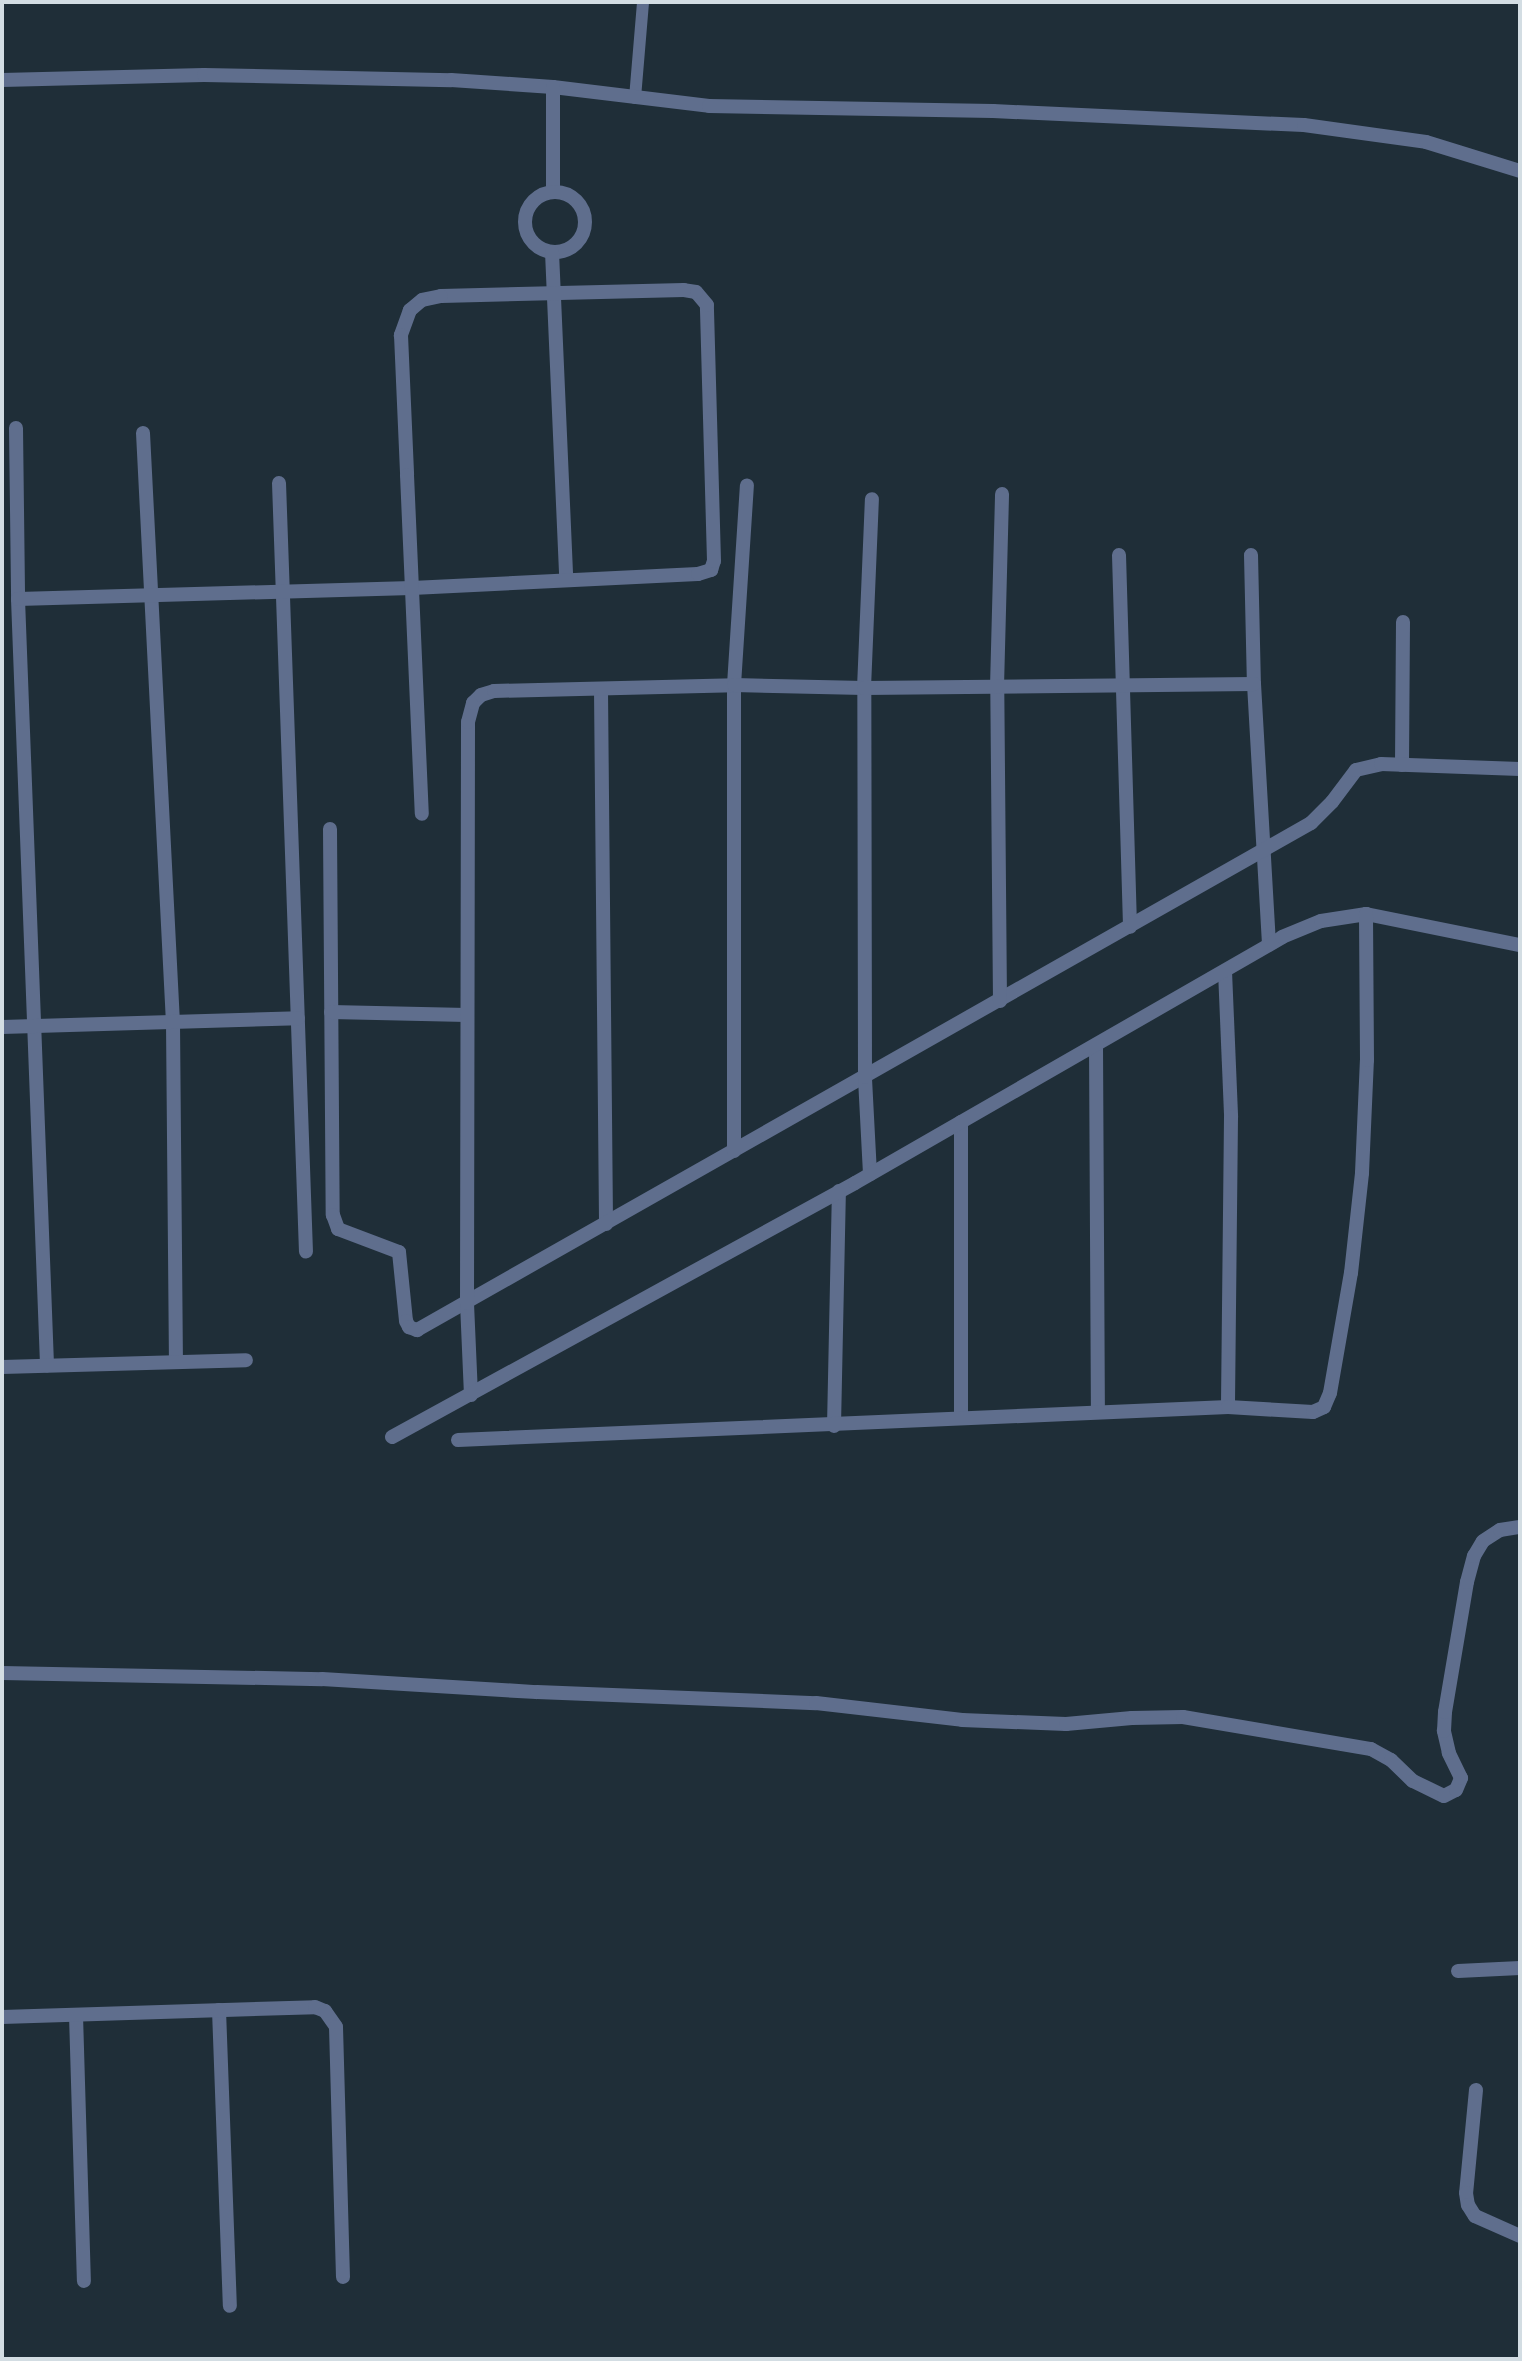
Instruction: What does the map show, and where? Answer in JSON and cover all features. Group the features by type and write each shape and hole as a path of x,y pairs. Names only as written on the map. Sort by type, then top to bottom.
{"street":[{"path":"2,80 204,75 451,80 553,87 709,106 993,111 1304,125 1426,142 1520,170"},
{"path":"553,87 553,192"},
{"path":"553,192 572,198 580,206 584,228 572,246 552,252 534,244 528,236 525,218 534,200 553,192"},
{"path":"552,252 566,578"},
{"path":"18,599 412,588 566,578 698,574 711,570 715,561 707,305 696,292 684,290 441,296 422,300 410,310 401,335 412,588 422,814"},
{"path":"16,428 18,599 47,1365"},
{"path":"143,433 173,1023 176,1362"},
{"path":"279,483 306,1252"},
{"path":"734,1151 734,685 747,485"},
{"path":"1000,1001 998,687 1002,494"},
{"path":"870,1174 865,1077 864,688 872,499"},
{"path":"1119,555 1130,927"},
{"path":"1251,555 1254,684 1269,945"},
{"path":"1402,765 1403,622"},
{"path":"471,1395 467,1303 467,1015 468,722 472,703 481,695 494,691 734,685 864,688 1254,684"},
{"path":"601,690 606,1224"},
{"path":"330,829 333,1215 338,1229 399,1252 406,1321 409,1327 424,1328 1311,823 1332,802 1356,770 1381,764 1520,769"},
{"path":"458,1440 834,1426 1228,1407 1312,1412 1324,1407 1328,1401 1350,1273 1362,1173 1367,1060 1366,914"},
{"path":"392,1437 839,1192 1269,945 1321,921 1366,914 1520,945"},
{"path":"1225,971 1231,1117 1228,1407"},
{"path":"331,1012 467,1015"},
{"path":"2,1027 298,1018"},
{"path":"1096,1045 1098,1412"},
{"path":"961,1122 961,1418"},
{"path":"834,1426 839,1192"},
{"path":"2,1367 246,1360"},
{"path":"2,1674 322,1679 537,1692 816,1703 962,1720 1027,1723 1066,1724 1183,1717 1371,1749 1391,1760 1413,1781 1444,1796 1456,1790 1461,1778 1449,1753 1444,1731 1444,1712 1470,1569 1483,1541 1500,1530 1520,1527"},
{"path":"1458,1971 1520,1968"},
{"path":"2,2017 315,2007 331,2016 336,2027 343,2277"},
{"path":"219,2010 230,2306"},
{"path":"76,2015 84,2281"},
{"path":"1476,2090 1466,2193 1468,2205 1475,2216 1520,2236"}],"lane":[{"path":"635,98 643,2"}]}
